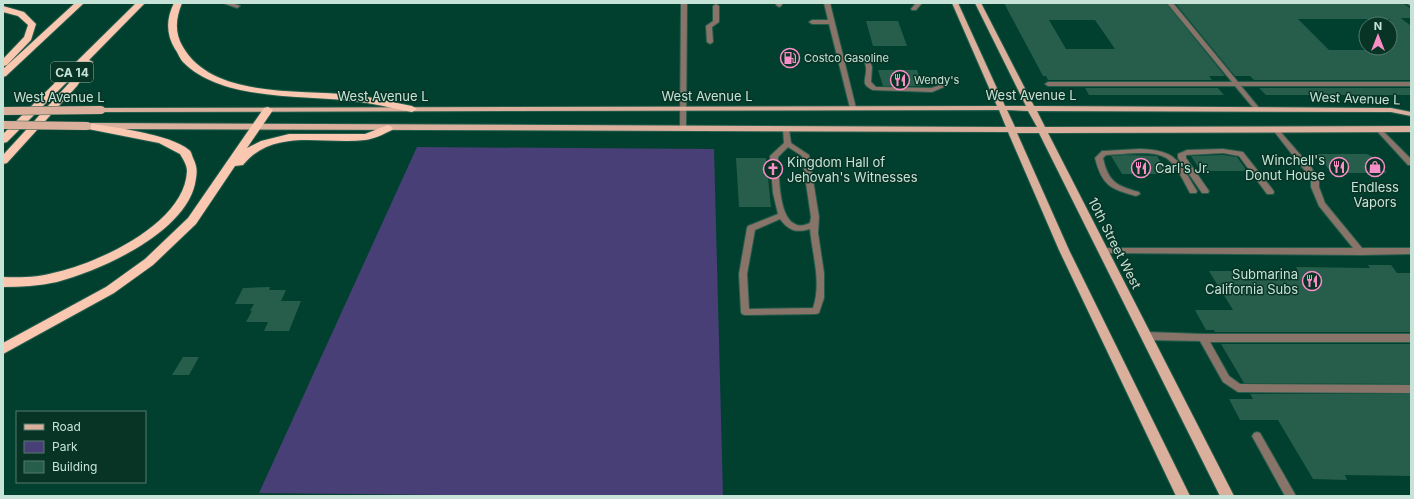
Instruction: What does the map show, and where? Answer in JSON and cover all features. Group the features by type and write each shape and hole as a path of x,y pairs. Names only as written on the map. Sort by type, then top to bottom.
{"highway":[{"path":"3,74 80,3"},
{"name":"CA 14","path":"3,140 141,3"},
{"path":"178,3 172,22 173,36 178,51 202,73 223,82 253,90 290,95 351,98 412,108"},
{"path":"3,9 21,14 32,24 28,38 3,64"},
{"path":"3,161 74,84 100,44"},
{"path":"3,349 110,290 150,262 192,221 268,110"},
{"path":"3,282 23,283 58,277 92,266 123,252 149,234 175,213 187,194 193,171 185,152 162,140 86,126"},
{"path":"220,180 238,165 248,152 265,143 289,137 366,137 388,128"}],"main road":[{"path":"955,3 1012,129 1064,250 1183,496"},
{"name":"10th Street West","path":"978,3 1227,496"},
{"name":"West Avenue L","path":"3,111 412,108 1032,108 1391,110 1411,114"},
{"path":"3,126 1042,130 1411,129"}],"lane":[{"path":"226,3 237,6"},
{"path":"682,128 682,42 684,3"},
{"path":"827,3 853,108"},
{"path":"914,9 919,3"},
{"path":"1170,3 1257,109"},
{"path":"710,42 709,26 716,22 716,6"},
{"path":"812,22 831,22"},
{"path":"866,58 869,69 866,75 868,82 870,87 875,89 932,90 941,87 942,83"},
{"path":"1048,84 1411,84"},
{"path":"782,215 751,228 743,274 745,312 816,311 820,302 818,252 813,225 815,217 805,155 788,144 786,129"},
{"path":"1378,129 1411,163"},
{"path":"1276,130 1308,169 1315,180 1315,187 1322,204 1361,252"},
{"path":"788,144 774,156 779,206 788,225 796,229 807,228 813,225"},
{"path":"1205,191 1182,158 1182,154 1187,152 1223,151 1241,154 1270,192"},
{"path":"1136,194 1116,188 1107,177 1101,167 1100,158 1104,153 1136,152 1164,154 1171,158 1193,191"},
{"path":"1104,251 1411,251"},
{"path":"1147,336 1203,338 1411,338"},
{"path":"1203,338 1226,379 1238,388 1411,389"},
{"path":"1257,436 1291,496"}],"green space":[{"path":"417,147 714,149 723,496 524,496 259,493"}],"building":[{"path":"1004,3 1166,3 1225,76 1209,76 1212,80 1048,80 1046,76 1043,76","holes":["1049,20 1095,20 1115,49 1066,49"]},
{"path":"1175,3 1403,3 1411,9 1411,18 1401,18 1411,26 1411,80 1254,80 1250,76 1235,76","holes":["1358,16 1398,16 1398,56 1358,56 1358,50 1329,50 1298,19 1358,19"]},
{"path":"866,21 898,21 907,46 873,46"},
{"name":"Wendy's","path":"878,70 917,70 923,86 883,86"},
{"path":"1085,88 1218,88 1224,95 1089,95"},
{"path":"1259,88 1411,88 1411,95 1266,95"},
{"path":"1316,154 1367,154 1371,156 1387,173 1332,173"},
{"path":"1223,155 1237,157 1247,171 1201,171 1191,156"},
{"name":"Carl's Jr.","path":"1111,156 1157,156 1168,174 1122,174"},
{"path":"736,158 766,158 771,207 739,207"},
{"path":"1368,265 1391,265 1397,273 1411,273 1411,332 1215,332 1214,330 1206,330 1195,310 1233,310 1209,271 1298,271 1296,267 1370,268"},
{"path":"270,287 269,290 286,290 281,301 301,301 289,331 264,331 268,322 246,322 254,304 235,304 243,288"},
{"path":"1221,344 1411,344 1411,384 1244,383"},
{"path":"183,357 199,357 189,375 172,375"},
{"path":"1250,394 1411,394 1411,476 1345,475 1347,480 1313,479 1278,420 1240,420 1229,399 1253,399"}],"place":[{"name":"Costco Gasoline","path":"790,58"},
{"name":"Wendy's","path":"900,80"},
{"name":"Winchell's Donut House","path":"1339,167"},
{"name":"Endless Vapors","path":"1375,167"},
{"name":"Carl's Jr.","path":"1141,168"},
{"name":"Kingdom Hall of Jehovah's Witnesses","path":"773,169"},
{"name":"Submarina California Subs","path":"1312,281"}]}
